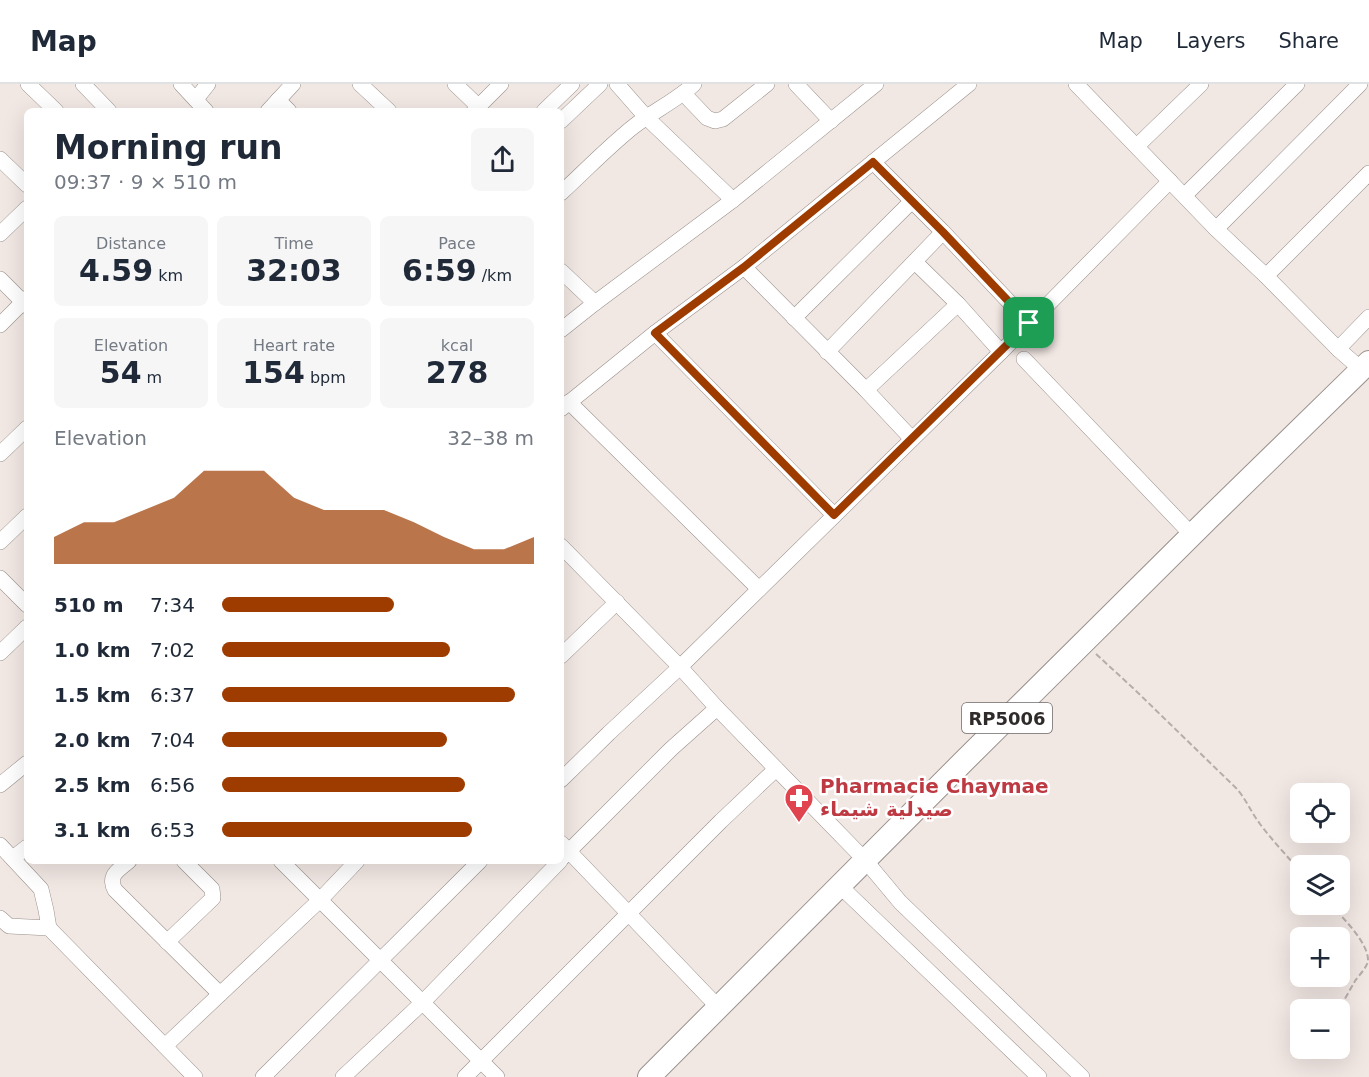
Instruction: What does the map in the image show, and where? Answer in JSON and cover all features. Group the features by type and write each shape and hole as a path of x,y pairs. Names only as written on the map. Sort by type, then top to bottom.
{"main road":[{"name":"RP5006","path":"649,1077 1083,643 1365,366"}],"street":[{"path":"28,84 53,108"},
{"path":"83,84 106,108"},
{"path":"181,84 204,108"},
{"path":"196,99 208,84"},
{"path":"278,107 293,84"},
{"path":"360,84 386,108"},
{"path":"455,84 476,108"},
{"path":"478,108 501,84"},
{"path":"547,108 572,84"},
{"path":"564,118 600,84"},
{"path":"616,84 646,117 733,200"},
{"path":"564,190 631,128 689,89 707,118 714,121 723,119 767,84"},
{"path":"796,84 831,121"},
{"path":"564,328 733,200 876,84"},
{"path":"759,589 565,405 655,333 744,267 969,84"},
{"path":"1137,146 1201,84"},
{"path":"1185,195 1297,84"},
{"path":"1216,229 1360,84"},
{"path":"1087,87 1137,146 1216,229 1338,349 1365,366"},
{"path":"0,159 24,182"},
{"path":"873,162 1029,323"},
{"path":"1266,276 1369,173"},
{"path":"564,777 680,667 912,439 1170,181"},
{"path":"795,318 912,201"},
{"path":"0,234 24,211"},
{"path":"827,352 943,232"},
{"path":"915,262 1001,351"},
{"path":"744,267 912,439"},
{"path":"564,274 595,303"},
{"path":"0,279 24,300"},
{"path":"0,325 24,304"},
{"path":"866,390 958,304"},
{"path":"1338,349 1369,317"},
{"path":"655,333 834,515"},
{"path":"1024,359 1192,535"},
{"path":"0,454 24,431"},
{"path":"0,542 24,519"},
{"path":"564,549 865,860 900,902 1082,1077"},
{"path":"0,578 24,602"},
{"path":"564,652 617,602"},
{"path":"0,653 24,630"},
{"path":"564,853 671,749 717,708"},
{"path":"0,785 24,765"},
{"path":"465,1077 776,769"},
{"path":"0,845 41,889 49,928 195,1077"},
{"path":"13,858 24,849"},
{"path":"564,855 629,913 719,1008"},
{"path":"126,864 112,878 113,886 220,994"},
{"path":"167,942 213,898 212,889 187,864"},
{"path":"284,864 497,1077"},
{"path":"165,1046 320,900 354,864"},
{"path":"263,1077 477,864"},
{"path":"343,1077 422,1003 554,864"},
{"path":"840,886 1039,1077"},
{"path":"0,918 9,926 49,928"}],"path":[{"path":"1083,643 1236,788 1259,824 1290,860"},
{"path":"1341,915 1358,933 1369,960 1345,999"}],"place":[{"name":"Pharmacie Chaymae صيدلية شيماء","path":"799,824"}],"route":[{"path":"873,162 1029,323 834,515 655,333 744,267 873,162"}]}
